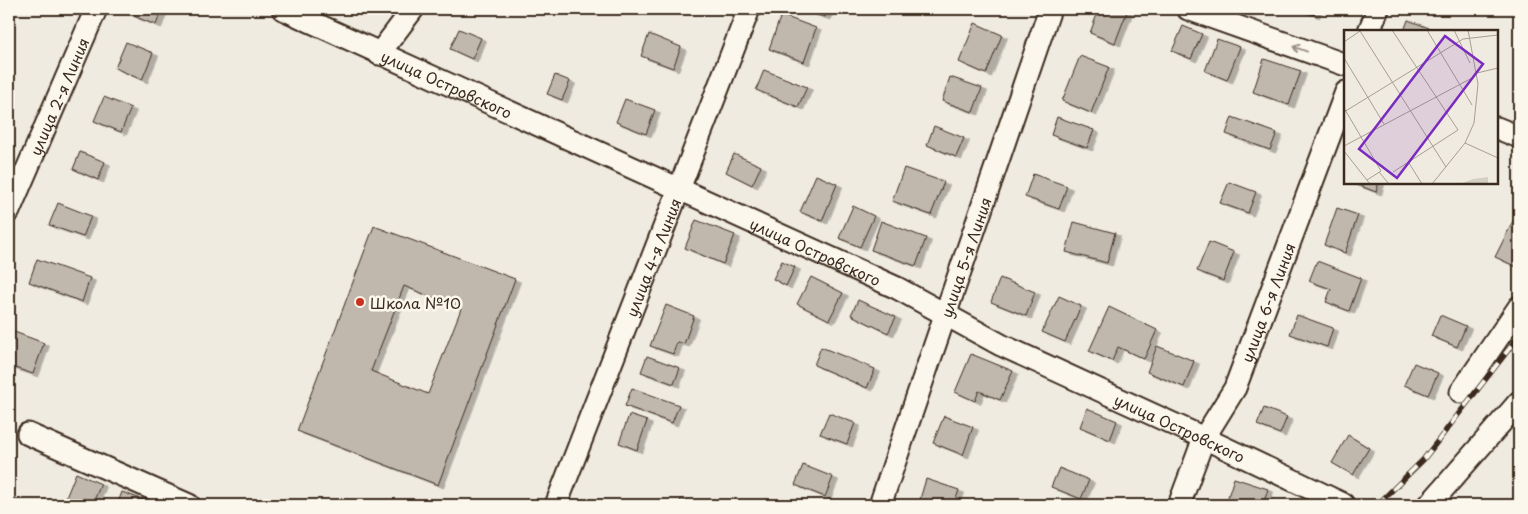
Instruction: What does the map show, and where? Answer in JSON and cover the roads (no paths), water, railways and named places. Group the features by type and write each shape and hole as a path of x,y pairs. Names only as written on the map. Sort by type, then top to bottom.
{"street":[{"name":"улица 2-я Линия","path":"9,211 96,9"},
{"name":"улица Островского","path":"283,9 897,288 1001,345 1344,504"},
{"path":"379,54 413,9"},
{"name":"улица 4-я Линия","path":"556,505 749,9"},
{"name":"улица 5-я Линия","path":"880,505 1050,9"},
{"path":"1188,9 1344,64"},
{"path":"1369,30 1378,9"},
{"name":"улица 6-я Линия","path":"1179,505 1204,438 1235,388 1344,97"},
{"path":"1498,128 1519,138"},
{"path":"1461,392 1519,307"},
{"path":"1429,505 1519,402"},
{"path":"28,434 189,505"}],"railway":[{"path":"1377,505 1423,460 1519,336"}],"place":[{"name":"Школа №10","path":"360,302"}]}
